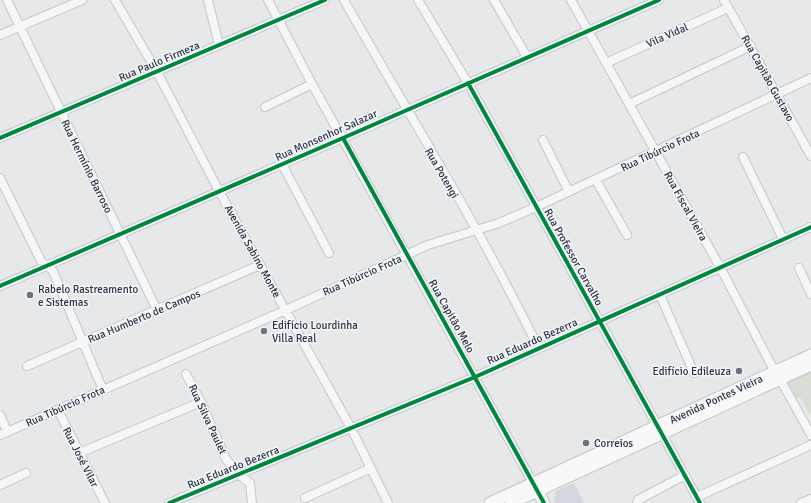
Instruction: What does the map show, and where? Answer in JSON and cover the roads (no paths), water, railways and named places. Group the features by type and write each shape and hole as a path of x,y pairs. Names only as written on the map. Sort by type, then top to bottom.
{"main road":[{"name":"Avenida Pontes Vieira","path":"490,503 535,487 660,430 777,375 811,355"},
{"name":"Avenida Pontes Vieira","path":"777,375 811,365"},
{"name":"Avenida Pontes Vieira","path":"511,503 535,487"},
{"name":"Rua Capitão Melo","path":"535,487 544,503"}],"street":[{"name":"Rua Hermínio Barroso","path":"7,0 60,113 157,310"},
{"path":"0,35 82,0"},
{"name":"Avenida Sabino Monte","path":"115,0 157,72 219,191 351,428 388,503"},
{"path":"208,0 219,45"},
{"name":"Rua Capitão Melo","path":"268,0 280,20 312,84 344,138 535,487"},
{"name":"Rua Paulo Firmeza","path":"0,138 325,0"},
{"name":"Rua Potengi","path":"344,0 516,303 538,348"},
{"name":"Rua Professor Carvalho","path":"418,0 468,83 699,500"},
{"path":"494,0 527,57"},
{"name":"Rua Fiscal Vieira","path":"571,0 720,267 777,375 811,435"},
{"name":"Rua Monsenhor Salazar","path":"0,286 659,0"},
{"name":"Rua Capitão Gustavo","path":"724,0 810,152"},
{"name":"Vila Vidal","path":"606,63 728,8"},
{"path":"629,104 751,46"},
{"name":"Rua Tibúrcio Frota","path":"4,433 286,310 407,255 445,239 505,220 536,208 811,78"},
{"path":"265,108 312,84"},
{"path":"543,140 570,192"},
{"path":"743,157 783,239"},
{"path":"282,164 329,253"},
{"path":"0,178 41,261 53,271 103,390"},
{"path":"596,180 627,235"},
{"name":"Rua Eduardo Bezerra","path":"169,503 475,376 600,322 811,227"},
{"name":"Rua Humberto de Campos","path":"27,366 260,265"},
{"path":"799,268 811,294"},
{"path":"660,294 694,373"},
{"name":"Rua Silva Paulet","path":"186,374 201,402 226,459 238,474 250,483 252,503"},
{"path":"79,453 201,402"},
{"name":"Rua José Vilar","path":"58,410 104,503"},
{"path":"0,415 4,433"},
{"path":"699,500 811,445"},
{"path":"305,498 371,468"},
{"path":"0,485 26,473"},
{"path":"637,503 638,500 685,475"},
{"path":"801,503 811,499"}],"place":[{"name":"Rabelo Rastreamento e Sistemas","path":"30,295"},
{"name":"Edifício Lourdinha Villa Real","path":"264,331"},
{"name":"Edifício Edileuza","path":"739,371"},
{"name":"Correios","path":"586,443"}]}
